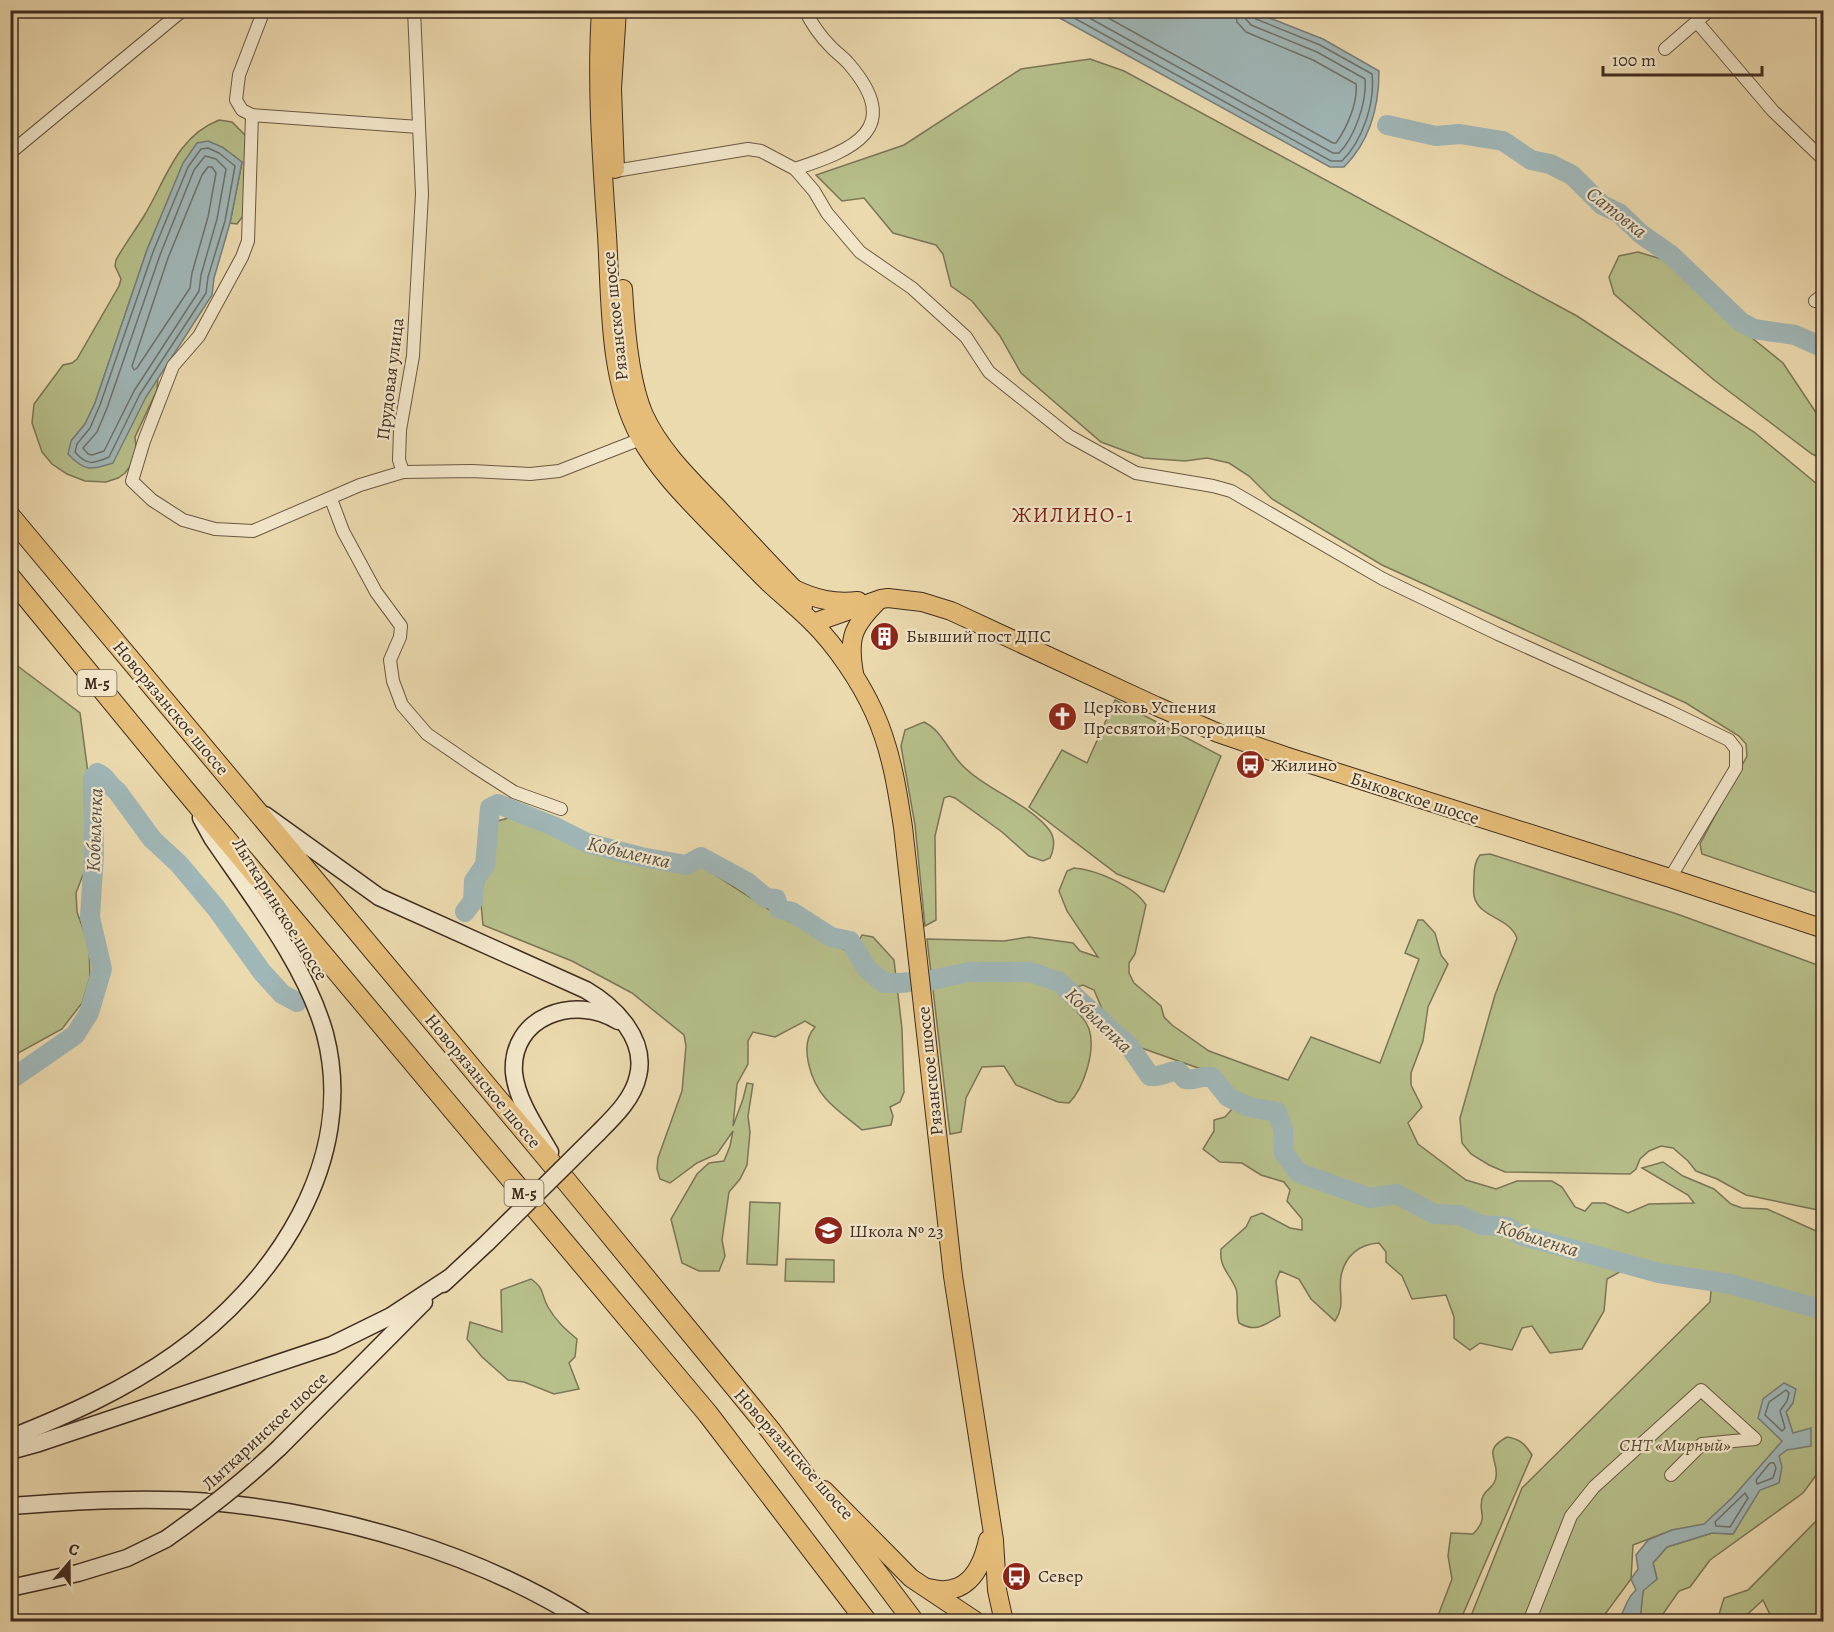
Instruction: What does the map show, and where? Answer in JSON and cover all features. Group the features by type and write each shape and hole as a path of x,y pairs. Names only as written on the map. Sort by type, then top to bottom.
{"highway":[{"name":"Новорязанское шоссе","path":"10,516 567,1182 771,1431"},
{"name":"Новорязанское шоссе","path":"10,577 184,789 708,1414 867,1622"},
{"name":"М-5","path":"771,1431 914,1622"}],"main road":[{"name":"Рязанское шоссе","path":"601,10 598,89 616,355 632,419 641,439 669,479 768,582 813,623"},
{"name":"Рязанское шоссе","path":"617,10 612,89 615,171 628,345 644,415 683,471 794,589 813,623 855,676 874,711 885,739 895,779 903,827 953,1276 988,1508 994,1540 1017,1622"},
{"path":"794,589 810,597 830,602 881,599"},
{"name":"Быковское шоссе","path":"813,623 881,599 922,602 951,611 1156,706 1238,740 1824,929"},
{"path":"855,676 851,655 852,639 862,617 881,599"},
{"name":"Лыткаринское шоссе","path":"10,1438 73,1413 110,1394 176,1354 222,1316 259,1278 284,1244 318,1178 327,1142 332,1105 331,1069 325,1034 312,998 293,960 212,838 184,789"},
{"name":"Лыткаринское шоссе","path":"10,1588 78,1573 127,1558 166,1539 206,1512 244,1482 598,1133 623,1106 638,1076 639,1058 636,1041 628,1028 601,999 586,990 380,897 257,810"},
{"path":"567,1182 520,1097 514,1070 517,1050 521,1040 534,1024 551,1013 561,1010 583,1009 599,1012 614,1018 628,1028"},
{"name":"Лыткаринское шоссе","path":"10,1451 332,1345 391,1316 449,1278"},
{"name":"Новорязанское шоссе","path":"771,1431 822,1489 896,1565 977,1622"},
{"path":"10,1506 74,1501 145,1500 210,1502 287,1512 354,1526 441,1552 508,1580 586,1622"},
{"path":"925,1587 936,1590 955,1587 971,1578 979,1569 988,1537 988,1508"},
{"name":"Рязанское шоссе","path":"994,1540 997,1590 1004,1622"}],"street":[{"path":"10,153 183,10"},
{"path":"264,10 239,75 236,100 242,110 252,115 419,127"},
{"name":"Прудовая улица","path":"403,472 399,460 399,430 413,356 422,194 414,10"},
{"path":"795,170 834,156 862,138 873,118 872,102 865,86 847,61 824,40 805,10"},
{"path":"1665,49 1710,10"},
{"path":"1697,22 1773,111 1824,160"},
{"path":"252,115 248,241 242,257 199,336 172,366 144,441 132,481 152,500 183,520 214,529 253,531 360,485 403,472 472,471 530,474 559,471 641,439"},
{"path":"615,171 748,149 761,151 795,170 814,191 827,213 860,252 912,288 966,337 989,372 1069,436 1136,473 1231,491 1383,579 1729,740 1736,749 1736,768 1670,878"},
{"path":"331,499 344,531 376,592 401,626 400,637 390,660 393,681 402,705 427,734 514,792 561,809"},
{"path":"1529,1622 1571,1516 1582,1500 1594,1486 1701,1390 1755,1439 1702,1444 1671,1475"}],"green space":[{"path":"1090,59 1124,71 1577,316 1754,432 1823,489 1823,895 1702,854 1700,844 1747,756 1746,744 1739,736 1686,703 1382,565 1272,499 1249,476 1229,463 1207,458 1185,461 1144,458 1101,442 1021,373 1000,336 972,301 951,286 943,254 936,245 893,233 864,198 842,201 816,175 904,145 1021,69"},
{"path":"219,120 232,122 246,136 246,212 237,224 230,223 242,162 222,147 183,164 147,250 95,403 85,424 71,441 146,397 158,377 157,390 135,437 137,457 125,473 106,482 85,481 67,474 52,464 42,452 32,423 34,404 63,365 77,359 119,286 121,279 115,266 116,260 182,148 192,137"},
{"path":"1638,252 1668,261 1747,334 1783,363 1823,423 1823,459 1812,454 1714,380 1614,294 1609,277 1619,256"},
{"path":"11,661 80,713 92,803 89,859 76,893 77,912 89,945 90,977 82,1003 62,1029 11,1057"},
{"path":"1115,700 1221,756 1164,892 1117,874 1029,807 1062,750 1087,763"},
{"path":"924,722 935,730 956,759 971,773 1042,822 1052,834 1054,844 1050,858 1043,861 1029,856 1002,832 955,798 949,796 944,798 935,836 936,920 925,926 915,825 901,746 905,730"},
{"path":"508,818 520,819 586,851 687,869 703,867 782,918 829,939 851,955 862,935 873,937 894,960 902,1029 904,1092 900,1102 890,1107 893,1116 891,1125 862,1130 826,1099 808,1063 807,1043 815,1027 805,1021 775,1037 753,1032 748,1041 748,1064 737,1084 733,1126 747,1083 753,1084 748,1116 750,1132 747,1165 740,1179 729,1192 722,1240 725,1256 719,1271 699,1271 682,1263 671,1219 697,1174 709,1163 724,1161 733,1131 717,1154 697,1163 670,1183 660,1179 657,1169 658,1158 682,1091 686,1046 684,1035 632,993 572,961 483,925 480,894 489,868 493,831 498,821"},
{"path":"1490,854 1677,914 1823,967 1823,1211 1746,1195 1717,1179 1696,1171 1673,1148 1661,1146 1649,1151 1640,1159 1636,1169 1630,1174 1505,1172 1471,1154 1462,1143 1460,1118 1495,995 1517,938 1508,926 1482,909 1474,896 1476,862 1480,855"},
{"name":"СНТ «Мирный»","path":"1074,868 1093,872 1124,885 1146,905 1135,954 1129,963 1129,973 1134,983 1161,1006 1164,1017 1172,1025 1209,1051 1288,1080 1311,1037 1380,1063 1419,959 1405,953 1418,920 1423,920 1435,933 1441,955 1448,964 1428,1007 1423,1041 1411,1073 1411,1085 1422,1107 1408,1123 1418,1144 1466,1180 1496,1189 1517,1181 1552,1181 1562,1187 1575,1207 1585,1211 1592,1203 1605,1203 1628,1213 1649,1204 1694,1203 1688,1195 1642,1168 1663,1162 1683,1176 1714,1189 1731,1204 1742,1208 1767,1209 1823,1234 1823,1466 1803,1493 1710,1560 1690,1587 1679,1591 1658,1621 1640,1621 1643,1590 1657,1579 1653,1563 1667,1547 1712,1533 1733,1534 1779,1456 1789,1446 1792,1431 1786,1412 1793,1403 1784,1383 1783,1441 1733,1497 1704,1525 1672,1530 1633,1545 1631,1579 1600,1621 1469,1621 1522,1488 1710,1302 1711,1291 1700,1273 1636,1263 1607,1279 1604,1311 1582,1349 1550,1353 1532,1326 1522,1328 1512,1350 1480,1343 1470,1350 1454,1338 1454,1317 1446,1295 1412,1299 1402,1276 1386,1262 1386,1252 1379,1243 1365,1246 1354,1252 1346,1263 1340,1282 1341,1304 1335,1321 1311,1299 1299,1279 1280,1271 1276,1281 1280,1316 1260,1327 1245,1326 1239,1323 1237,1292 1223,1266 1221,1249 1246,1227 1251,1217 1262,1213 1290,1228 1302,1230 1302,1219 1287,1201 1290,1190 1284,1182 1261,1175 1242,1163 1220,1162 1203,1149 1214,1131 1214,1120 1225,1117 1240,1100 1218,1075 1133,1045 1103,1011 1094,990 1083,985 1073,988 1072,997 1075,1008 1089,1029 1090,1058 1084,1079 1069,1103 1058,1102 1016,1085 1004,1066 982,1067 966,1098 961,1132 950,1134 927,939 1004,941 1029,937 1073,943 1080,951 1098,957 1067,911 1059,891 1067,871"},
{"path":"750,1202 780,1203 777,1265 747,1264"},
{"path":"786,1259 834,1260 834,1282 785,1281"},
{"path":"531,1279 541,1289 554,1316 577,1339 575,1357 569,1363 579,1389 554,1394 524,1382 508,1380 482,1357 467,1339 470,1322 502,1332 501,1290"},
{"path":"1507,1437 1522,1443 1532,1455 1460,1621 1436,1621 1452,1579 1448,1556 1451,1533 1473,1534 1481,1523 1481,1501 1496,1477 1493,1451 1499,1442"},
{"path":"1823,1514 1823,1621 1773,1621 1763,1600 1740,1621 1717,1621 1724,1598 1748,1590"}],"water":[{"path":"1047,11 1252,11 1323,39 1379,71 1377,98 1371,123 1360,146 1344,167 1330,167"},
{"path":"208,141 222,147 242,162 212,295 146,397 113,463 93,468 84,467 68,454 71,441 85,424 95,403 147,250 183,163 197,143"},
{"path":"1784,1383 1796,1389 1793,1403 1786,1412 1793,1433 1811,1428 1811,1446 1787,1450 1779,1456 1782,1467 1779,1483 1760,1490 1733,1534 1712,1533 1667,1547 1653,1563 1657,1579 1643,1591 1640,1621 1617,1621 1636,1590 1631,1579 1638,1569 1636,1555 1648,1540 1672,1530 1704,1524 1733,1497 1782,1441 1758,1418 1763,1399"}],"waterway":[{"name":"Сатовка","path":"1387,125 1436,136 1460,134 1503,141 1531,160 1550,164 1572,175 1602,205 1619,213 1641,234 1671,255 1741,322 1754,329 1795,335 1824,348"},
{"name":"Кобыленка","path":"10,1080 75,1035 89,1013 102,969 90,917 94,854 93,778 97,773 117,791 152,839 179,864 216,908 262,972 282,994 297,1002"},
{"name":"Кобыленка","path":"465,912 473,901 474,881 485,865 490,808 498,804 553,826 587,843 641,857 686,865 701,857 747,882 766,898 776,899 779,909 792,912 831,937 850,941 867,969 884,983 932,980 969,972 1031,972 1059,982 1130,1047 1150,1076 1178,1071 1185,1079 1212,1077 1228,1097 1249,1107 1277,1112 1283,1129 1284,1153 1299,1173 1370,1198 1397,1194 1434,1214 1460,1215 1481,1225 1508,1227 1520,1235 1659,1273 1730,1284 1824,1310"}],"place":[{"name":"Бывший пост ДПС","path":"885,636"},
{"name":"Церковь Успения Пресвятой Богородицы","path":"1062,717"},
{"name":"Жилино","path":"1250,765"},
{"name":"Школа № 23","path":"828,1231"},
{"name":"Север","path":"1017,1576"}],"district":[{"name":"ЖИЛИНО-1","path":"1073,515"}]}
